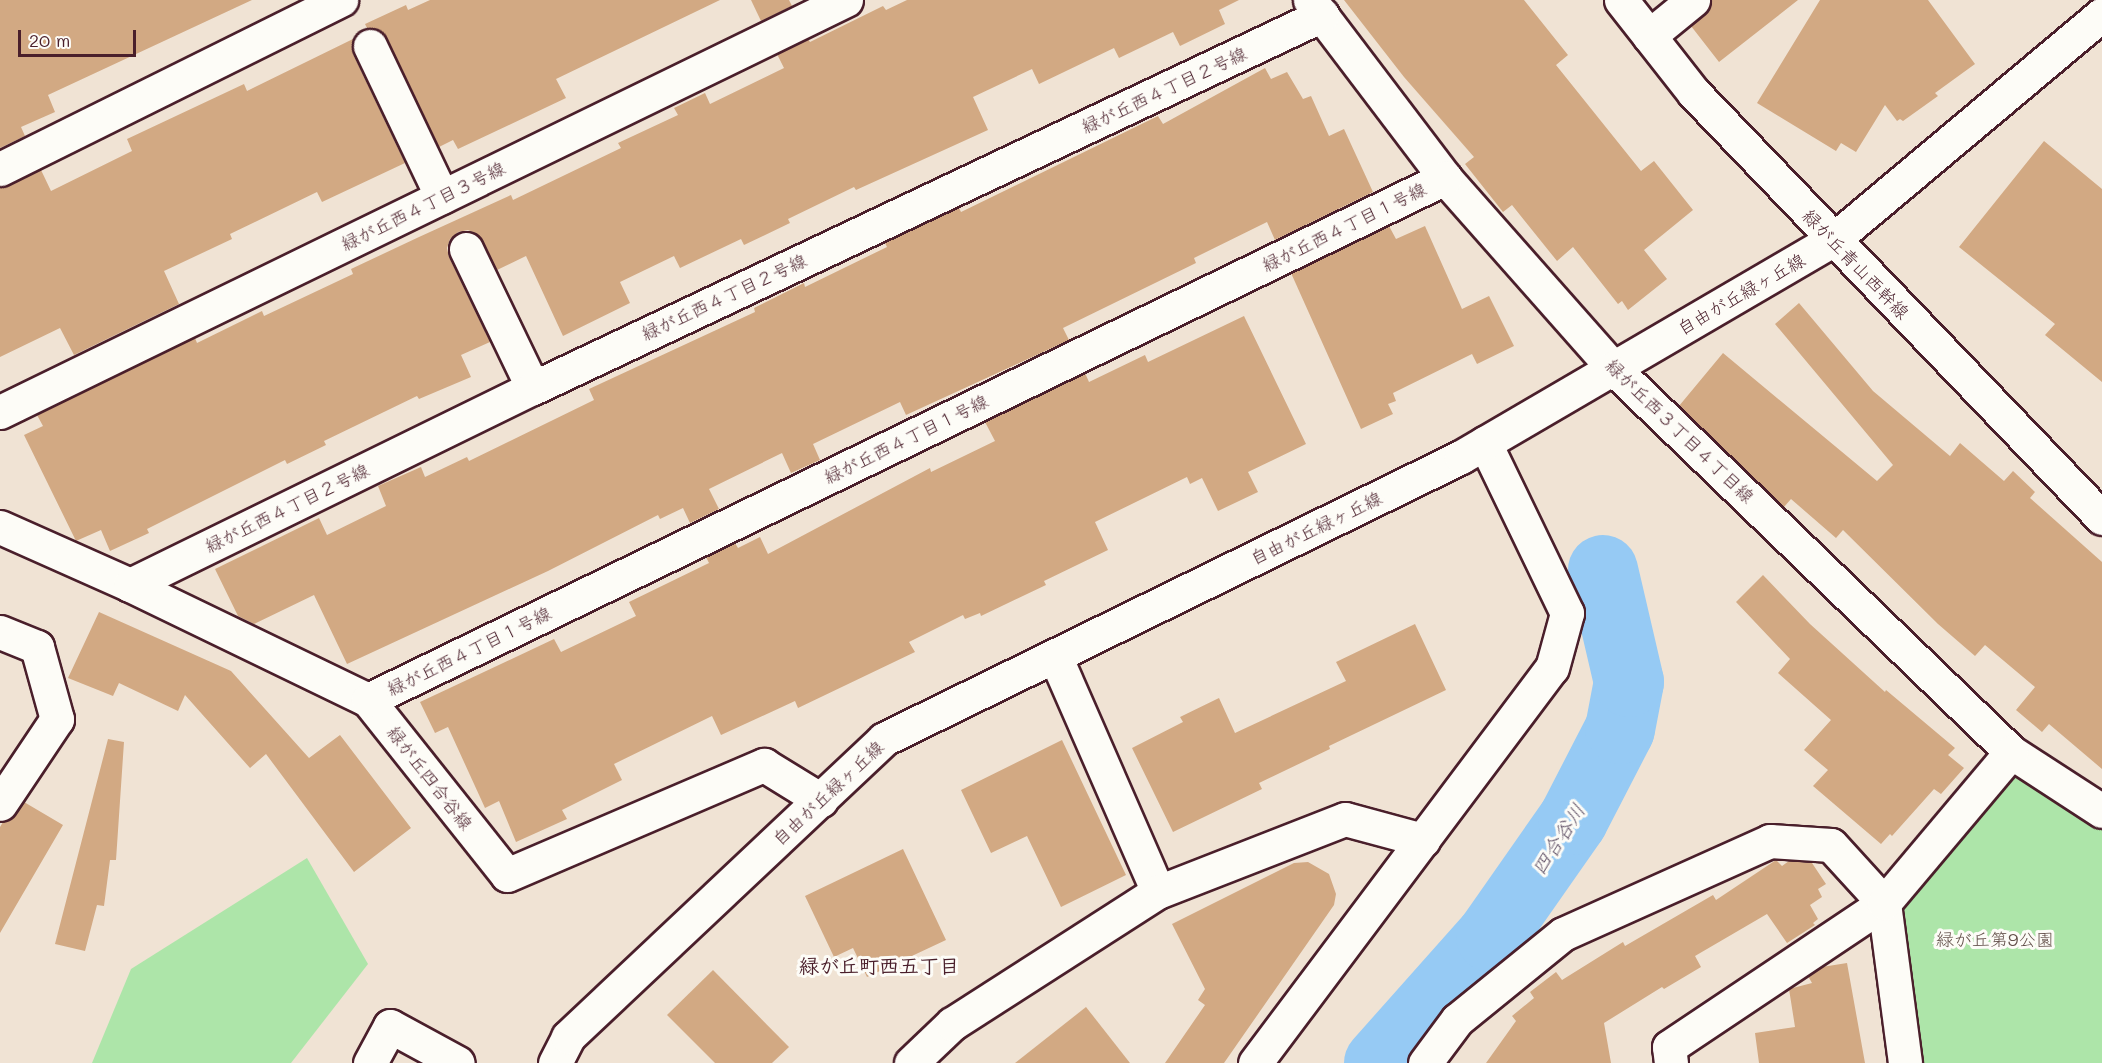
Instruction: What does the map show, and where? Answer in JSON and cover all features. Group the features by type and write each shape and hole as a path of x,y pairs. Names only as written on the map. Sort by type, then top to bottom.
{"street":[{"path":"0,169 341,0"},
{"name":"緑が丘西４丁目３号線","path":"0,412 846,0"},
{"name":"緑が丘青山西幹線","path":"1622,0 1694,93 2101,516"},
{"path":"1649,36 1693,0"},
{"name":"緑が丘西３丁目４丁目線","path":"1316,8 1445,178 1613,368 2011,752 2102,811"},
{"name":"緑が丘西４丁目２号線","path":"130,585 1316,8"},
{"name":"自由が丘緑ヶ丘線","path":"555,1063 568,1037 884,739 1485,443 1833,240 2102,14"},
{"path":"370,46 442,196"},
{"name":"緑が丘西４丁目１号線","path":"368,700 1445,178"},
{"path":"466,249 533,388"},
{"path":"1255,1063 1552,668 1567,613 1485,443"},
{"name":"緑が丘四合谷線","path":"0,527 130,585 368,700 507,875 764,765 821,800"},
{"path":"0,632 38,647 57,719 0,804"},
{"path":"1054,656 1158,892"},
{"path":"1671,1063 1669,1047 1884,903 2011,752"},
{"path":"911,1063 952,1024 1158,892 1345,819 1423,840"},
{"path":"1425,1063 1457,1020 1563,934 1770,841 1831,845 1884,903 1905,1063"},
{"path":"370,1063 390,1026 458,1063"}],"green space":[{"name":"緑が丘第9公園","path":"2011,752 2102,811 2102,1063 1905,1063 1884,903"},
{"path":"307,858 368,964 291,1063 92,1063 131,969"}],"building":[{"path":"0,0 252,0 48,95 55,112 21,127 25,136 0,148"},
{"path":"430,0 720,0 556,79 566,98 458,149 453,140 439,147 387,38 380,30 367,28 365,24 406,5 408,10"},
{"path":"751,0 789,0 792,6 761,21"},
{"path":"907,0 1239,0 1219,10 1225,24 1180,46 1173,32 1119,58 1114,48 1039,84 1032,69 973,97 988,130 856,190 854,187 788,219 790,223 744,245 741,239 680,268 674,256 620,282 630,303 563,336 526,256 497,270 477,234 468,230 458,232 450,239 447,248 449,257 490,342 461,355 471,377 419,399 417,396 324,441 326,445 287,464 285,460 147,529 149,533 110,551 101,530 76,541 24,435 43,426 37,415 195,338 197,343 262,311 264,316 353,274 351,269 511,195 513,200 621,148 618,143 678,115 674,108 705,93 710,104 784,68 777,54 808,39 810,42 883,6 886,10"},
{"path":"1344,0 1524,0 1568,55 1556,65 1641,171 1654,161 1693,210 1644,250 1667,279 1628,310 1622,301 1618,304 1573,247 1557,261 1512,205 1503,212 1465,164 1474,157 1404,77"},
{"path":"1711,0 1798,0 1719,62 1691,26 1705,14"},
{"path":"1820,0 1928,0 1975,64 1935,93 1938,96 1903,121 1900,119 1897,121 1885,105 1856,152 1841,143 1836,151 1757,103"},
{"path":"353,39 353,54 405,163 322,202 317,192 230,234 232,239 164,271 179,304 74,355 60,328 0,357 0,188 41,170 51,191 132,151 127,139 244,84 247,91"},
{"path":"1265,68 1271,79 1287,72 1303,99 1311,96 1329,136 1344,129 1373,192 1275,240 1267,222 1194,258 1196,263 1063,328 1069,340 906,415 900,402 813,444 820,460 791,473 782,453 709,489 719,509 690,523 683,508 660,519 658,515 548,571 347,664 314,595 254,624 238,616 215,569 319,518 327,535 386,506 378,486 421,467 425,477 467,457 469,461 594,400 589,389 755,312 754,308 804,283 805,287 887,247 885,243 959,208 961,212 1158,116 1163,124"},
{"path":"2044,141 2102,189 2102,382 2045,335 2055,324 1959,247"},
{"path":"1389,226 1396,239 1425,226 1462,309 1489,296 1514,346 1477,364 1472,354 1393,393 1396,401 1388,404 1393,414 1361,429 1291,273"},
{"path":"1799,303 1873,391 1950,456 1960,443 2004,481 2013,471 2035,492 2030,498 2102,562 2102,769 2049,724 2042,732 2016,710 2035,687 1985,645 1975,656 1938,624 1843,530 1836,538 1791,499 1784,507 1679,406 1723,353 1877,481 1893,465 1775,324"},
{"path":"1244,316 1306,444 1248,472 1258,492 1218,511 1202,478 1190,484 1187,477 1095,522 1108,550 1044,581 1046,585 981,616 980,613 965,619 963,615 909,642 915,652 798,708 795,701 721,735 712,716 614,764 622,780 562,810 567,819 516,842 499,801 485,808 448,727 435,733 420,702 554,639 561,652 636,616 629,602 709,563 706,557 735,543 738,548 760,537 768,554 930,468 931,472 995,441 985,422 1085,373 1089,382 1145,355 1148,362"},
{"path":"1763,575 1810,624 1885,692 1886,690 1955,748 1948,755 1964,768 1941,794 1934,789 1892,836 1890,834 1881,844 1813,786 1828,770 1804,750 1831,720 1778,673 1790,659 1736,602"},
{"path":"99,612 231,671 309,758 340,735 411,828 354,872 266,754 250,768 185,695 178,711 119,683 113,696 68,678"},
{"path":"1415,624 1446,690 1329,746 1330,749 1259,783 1262,789 1173,832 1132,748 1183,722 1180,717 1219,698 1235,733 1346,681 1336,662"},
{"path":"108,739 124,742 116,860 110,860 104,906 97,905 85,951 55,944"},
{"path":"1062,740 1126,875 1061,907 1027,836 991,853 961,790"},
{"path":"24,802 63,825 0,933 0,827 3,822 15,815"},
{"path":"903,849 946,940 867,977 853,948 834,957 805,896"},
{"path":"1776,860 1782,866 1789,861 1812,863 1826,884 1818,889 1822,897 1810,905 1818,919 1813,923 1815,925 1787,943 1767,914 1695,956 1701,967 1664,989 1662,987 1604,1023 1611,1063 1486,1063 1516,1021 1512,1016 1534,998 1530,992 1556,972 1562,980 1623,942 1625,946 1713,895 1716,900"},
{"path":"1308,862 1329,874 1336,894 1334,905 1224,1063 1165,1063 1205,1005 1198,1000 1205,989 1172,924 1294,863"},
{"path":"1847,963 1865,1063 1759,1063 1755,1033 1795,1027 1789,989 1812,983 1808,976 1822,967"},
{"path":"713,970 789,1047 772,1063 715,1063 667,1015"},
{"path":"1086,1007 1130,1063 1015,1063"}],"waterway":[{"name":"四合谷川","path":"1379,1063 1491,937 1573,820 1620,729 1629,682 1603,570"}],"district":[{"name":"緑が丘町西五丁目","path":"879,965"}]}
